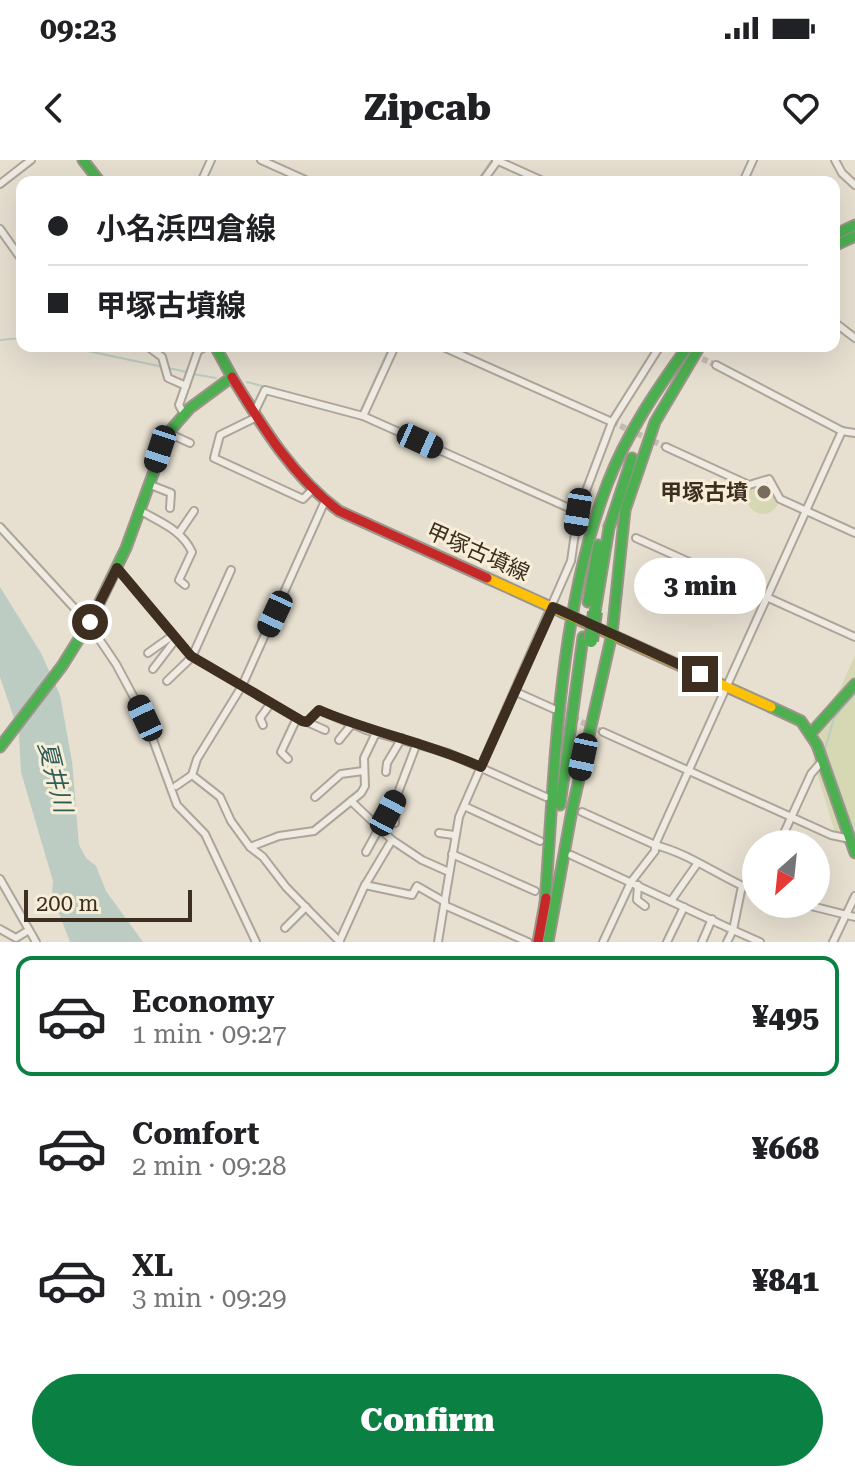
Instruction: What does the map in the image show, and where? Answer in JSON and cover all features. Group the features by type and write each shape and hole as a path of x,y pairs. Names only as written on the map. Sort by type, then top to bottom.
{"main road":[{"path":"83,160 95,176"},
{"name":"甲塚古墳線","path":"218,352 256,415 325,501 362,521 801,721 812,732"},
{"path":"545,904 571,616 587,544 609,478 644,405 685,352"},
{"path":"538,942 614,482 649,409 686,352"},
{"path":"592,610 621,485 653,414 696,352"},
{"path":"547,942 572,810 612,634 622,533 634,478 663,405 696,352"},
{"path":"0,747 88,626 117,568 168,433 184,414 232,377"},
{"path":"547,942 587,639"},
{"path":"855,684 812,732 855,853"}],"street":[{"path":"0,184 31,160"},
{"path":"261,160 297,176"},
{"path":"497,160 532,176"},
{"path":"835,160 855,185"},
{"path":"0,229 16,252"},
{"path":"153,352 164,363 168,378 186,386"},
{"path":"184,414 179,405 198,352"},
{"path":"363,416 392,352"},
{"path":"454,352 612,422"},
{"path":"438,942 454,835 464,806 571,561 578,512 612,422 656,352"},
{"path":"716,365 842,431 855,433"},
{"path":"313,489 303,499 214,458 220,435 256,415 265,390 363,416 578,512"},
{"path":"603,942 655,851 725,686 842,431"},
{"path":"168,433 190,443"},
{"path":"666,447 749,485 769,479 780,499 855,533"},
{"path":"148,484 171,493 170,508"},
{"path":"176,786 192,775 197,759 242,686 325,501"},
{"path":"139,510 179,533 192,552 179,580 185,585"},
{"path":"179,533 194,511"},
{"path":"0,527 88,626 133,691 177,805 205,834 256,942"},
{"path":"636,538 855,637"},
{"path":"117,568 192,657 297,718 325,730"},
{"path":"167,681 192,657 231,570"},
{"path":"148,653 174,638"},
{"path":"153,669 174,638"},
{"path":"516,692 554,709"},
{"path":"263,725 260,718 271,703"},
{"path":"307,722 319,710 376,733 402,738 481,767 546,797"},
{"path":"288,759 281,752 281,746 297,718"},
{"path":"339,740 352,724"},
{"path":"603,732 791,817 850,839"},
{"path":"250,847 279,836 314,831 351,801 365,786 364,758 376,733"},
{"path":"386,772 387,763 402,738"},
{"path":"366,852 396,798 417,743"},
{"path":"785,830 811,774 823,760"},
{"path":"315,797 341,774 363,771"},
{"path":"192,775 220,797 231,821 250,847 263,857 340,941 365,885 392,840"},
{"path":"395,823 396,798"},
{"path":"351,801 392,840 422,860 449,872"},
{"path":"464,806 540,841"},
{"path":"582,812 655,845 678,850 697,864 742,886 733,930 727,942"},
{"path":"439,833 454,835"},
{"path":"452,854 535,891"},
{"path":"571,855 712,919 744,939 760,942"},
{"path":"671,901 697,864"},
{"path":"0,879 36,942"},
{"path":"635,883 637,900 645,906"},
{"path":"365,885 412,895 417,886 444,903 528,942"},
{"path":"833,942 855,896"},
{"path":"285,928 306,907"},
{"path":"667,942 684,907"},
{"path":"830,910 855,917"},
{"path":"702,942 712,919"},
{"path":"0,929 16,938 29,930"}],"green space":[{"path":"763,482 774,487 779,498 774,509 763,514 752,509 747,498 752,487"},
{"path":"855,655 855,845 843,844 836,836 813,760 818,753 813,725 840,689"}],"water":[{"name":"夏井川","path":"0,587 41,653 60,695 72,761 79,845 86,858 96,866 106,891 143,942 70,942 52,895 53,881 21,772 19,733 0,677"}],"waterway":[{"path":"481,176 491,161"},
{"path":"0,340 16,339"},
{"path":"92,352 187,372"},
{"path":"247,382 360,412 387,352"},
{"path":"193,374 216,378"},
{"path":"855,694 834,718 825,749 855,835"}],"tunnel":[{"path":"694,355 716,365"},
{"path":"612,422 666,447"},
{"path":"578,512 611,527"},
{"path":"573,718 603,732"}],"traffic: fast":[{"path":"83,160 95,176"},
{"path":"840,232 855,225"},
{"path":"840,243 855,236"},
{"path":"0,747 62,666 92,618 126,548 168,433 190,408 232,377 218,352"},
{"path":"545,904 556,744 578,583 591,532 624,446 684,352"},
{"path":"548,942 572,810 612,634 625,510 655,422 696,352"},
{"path":"595,612 609,528 632,458"},
{"path":"588,602 598,545"},
{"path":"591,641 595,612"},
{"path":"560,805 583,637"},
{"path":"812,732 855,684"},
{"path":"771,707 801,721 817,745 855,853"}],"traffic: slow":[{"path":"487,578 771,707"}],"traffic: jam":[{"path":"232,377 292,466 339,511 487,578"},
{"path":"538,942 546,898"}],"place":[{"name":"甲塚古墳","path":"764,492"}],"route":[{"path":"90,622 117,568 191,656 302,721 307,722 319,710 366,730 402,738 481,767 553,607 700,674"}]}
